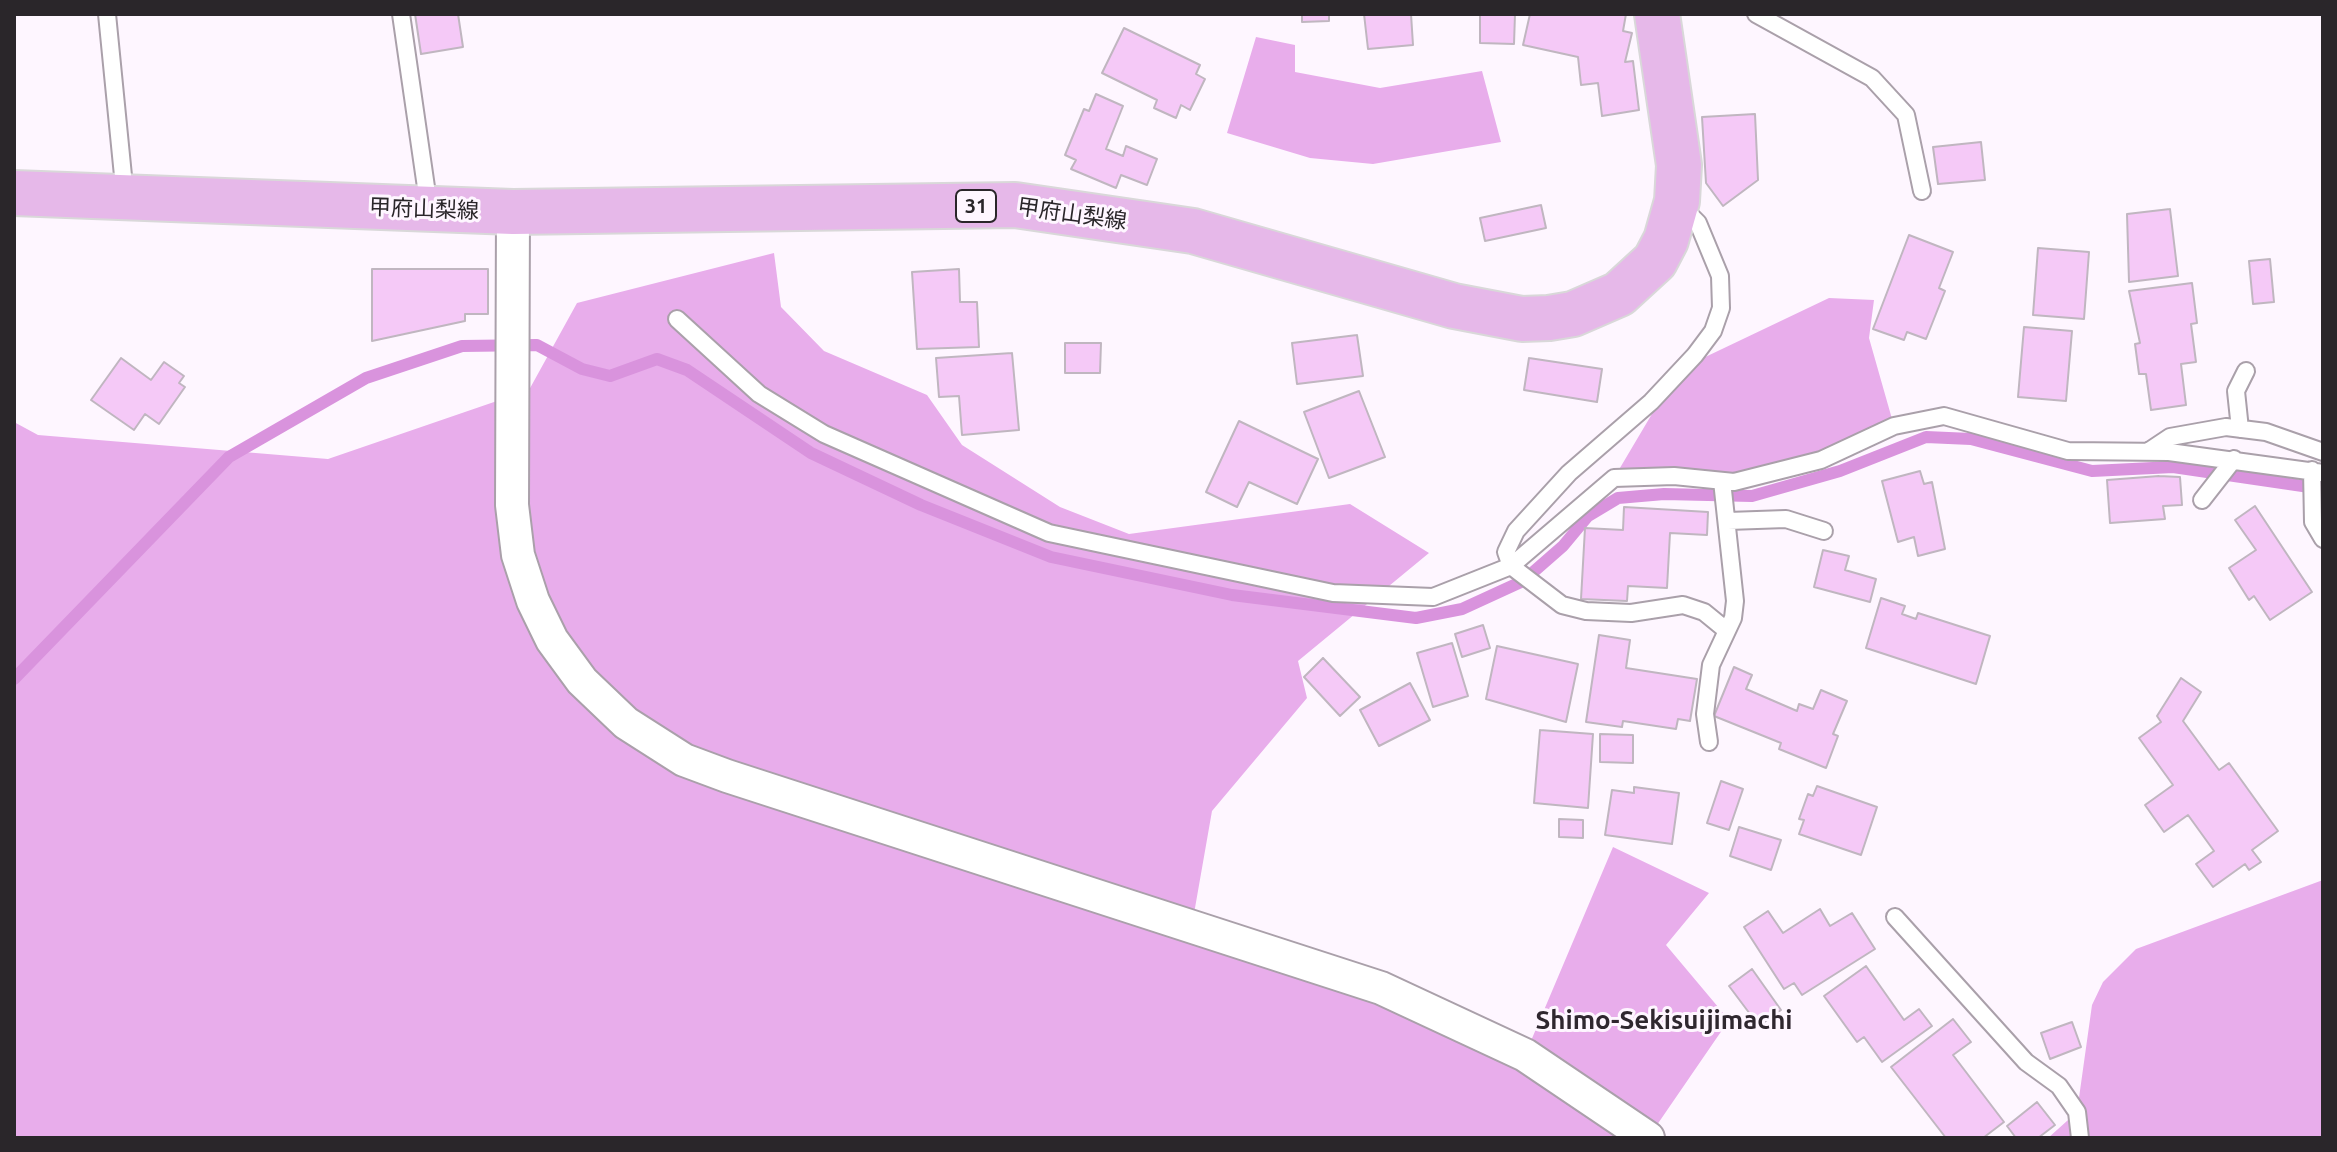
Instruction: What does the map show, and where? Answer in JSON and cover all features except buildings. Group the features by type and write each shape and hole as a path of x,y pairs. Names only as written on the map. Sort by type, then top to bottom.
{"main road":[{"name":"甲府山梨線","path":"14,193 513,212 1015,205 1193,231 1454,306 1535,319 1573,314 1596,305 1641,278 1666,240 1677,201 1679,165 1657,14"}],"street":[{"path":"513,212 512,505 518,555 533,601 552,640 582,681 626,723 684,760 727,776 1381,988 1525,1055 1648,1138"}],"lane":[{"path":"107,14 125,197"},
{"path":"401,14 429,210"},
{"path":"1756,14 1872,78 1906,115 1922,191"},
{"path":"1677,201 1698,223 1720,276 1721,308 1713,331 1651,402 1569,473 1516,531 1506,552 1513,568 1562,605 1586,611 1631,613 1683,605 1704,612 1726,630"},
{"path":"677,319 759,394 824,434 1049,533 1333,593 1433,597 1513,568 1614,478 1674,476 1722,484 1734,482 1821,460 1894,426 1944,416 2068,451 2148,452 2232,463 2314,479 2313,522 2323,539"},
{"path":"2240,429 2236,391 2246,371"},
{"path":"2148,452 2170,437 2226,427 2266,432 2323,452"},
{"path":"2202,500 2232,463"},
{"path":"1709,742 1705,714 1711,665 1733,618 1735,601 1728,516 1722,484"},
{"path":"1728,516 1786,519 1824,531"},
{"path":"1895,917 2026,1062 2059,1086 2077,1112 2080,1138"}],"shaded area":[{"path":"1256,37 1295,45 1295,72 1380,88 1482,71 1501,142 1373,164 1310,158 1227,133"},
{"path":"774,253 781,307 824,351 927,395 962,445 1060,507 1129,534 1350,504 1429,553 1298,661 1307,698 1212,811 1192,925 1525,1055 1613,847 1709,893 1666,945 1729,1020 1648,1138 14,1138 14,422 38,435 328,459 529,390 577,303"},
{"path":"1829,298 1874,300 1869,338 1894,426 1821,460 1734,482 1614,478 1678,370"},
{"path":"2323,880 2323,1138 2048,1138 2077,1112 2092,1005 2103,982 2136,949"}],"waterway":[{"path":"14,679 229,457 366,378 462,346 537,345 582,369 610,376 657,359 687,370 811,453 921,505 1051,557 1232,595 1416,618 1462,609 1523,581 1563,546 1588,516 1618,498 1664,494 1752,496 1840,471 1926,437 1971,439 2092,471 2173,467 2323,489"}],"district":[{"name":"Shimo-Sekisuijimachi","path":"1664,1020"}]}
